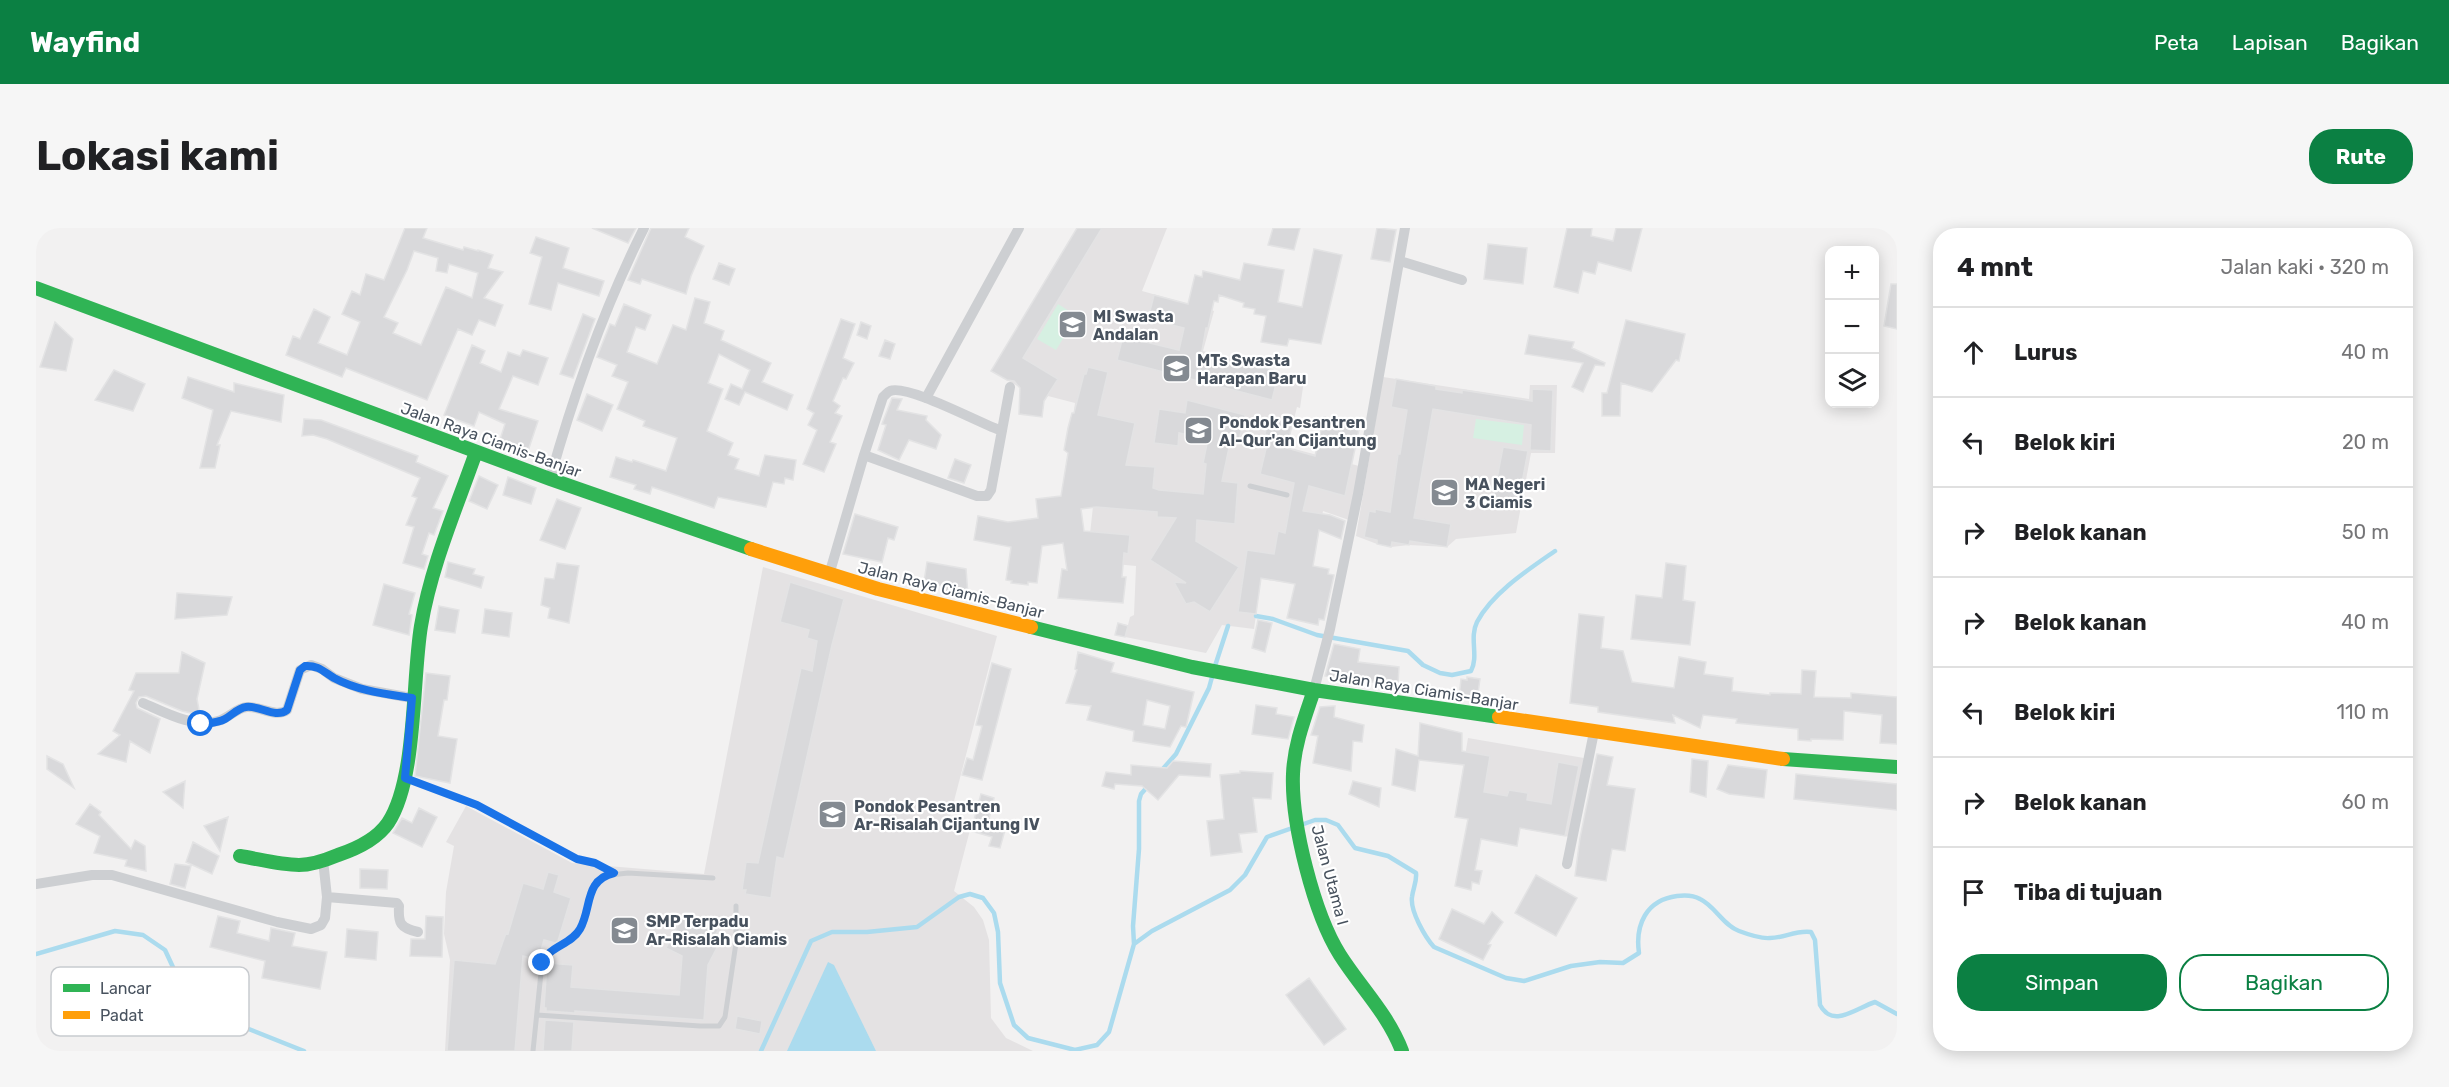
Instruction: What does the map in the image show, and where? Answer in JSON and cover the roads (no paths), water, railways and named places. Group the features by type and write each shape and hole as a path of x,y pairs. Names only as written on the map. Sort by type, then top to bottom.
{"main road":[{"name":"Jalan Raya Ciamis-Banjar","path":"36,288 550,479 830,575 1221,674 1314,690 1788,760 1897,768"},
{"path":"240,856 299,865 323,860 352,851 387,824 396,808 405,778 420,626 429,587 476,452"},
{"name":"Jalan Utama I","path":"1314,690 1298,741 1293,783 1296,810 1314,890 1332,941 1390,1024 1402,1051"}],"street":[{"path":"550,479 573,402 616,285 644,228"},
{"path":"926,398 1019,228"},
{"path":"1314,690 1330,628 1358,494 1405,228"},
{"path":"1400,261 1462,280"},
{"path":"864,455 985,497 991,490 1010,387"},
{"path":"830,575 864,455 883,398 887,393 894,390 926,398 1002,431"},
{"path":"143,703 170,715 201,724 218,722 244,707 258,707 276,713 284,712 287,710 300,670 311,665 322,669 334,678 362,689 412,698"},
{"path":"1566,864 1594,732"},
{"path":"36,884 92,875 112,875 277,922 311,929 319,927 323,922 327,897 323,860"},
{"path":"327,897 397,903 400,924 404,929 418,932"}],"lane":[{"path":"1250,486 1287,495"},
{"path":"405,778 477,805 577,859 595,863 614,873"},
{"path":"533,1051 544,958 576,935 581,927 592,888 602,876 614,873 713,878"},
{"path":"537,1015 719,1026 725,1017 736,943 736,906"}],"water":[{"path":"828,962 834,965 876,1051 787,1051"}],"waterway":[{"path":"1256,616 1273,619 1317,635 1408,651 1423,665 1440,673 1452,675 1471,671 1474,659 1475,628 1484,611 1512,582 1555,551"},
{"path":"1215,666 1228,626"},
{"path":"1161,771 1176,754 1209,688 1212,677"},
{"path":"1134,944 1139,801 1141,794 1149,785"},
{"path":"761,1051 811,941 832,932 867,932 917,927 959,897 970,894 983,898 994,913 998,932 1000,983 1014,1025 1028,1038 1075,1050 1097,1045 1109,1032 1134,944 1152,931 1230,890 1245,875 1267,837 1315,820 1326,820 1338,825 1355,848 1388,856 1416,873 1412,897 1413,909 1434,947 1506,978 1524,981 1571,966 1600,962 1623,963 1639,953 1641,924 1650,908 1666,898 1689,896 1705,902 1733,928 1750,935 1770,938 1811,932 1815,940 1820,1005 1831,1016 1845,1015 1875,1002 1897,1014"},
{"path":"36,954 115,931 143,935 165,950 173,967"},
{"path":"249,1029 304,1051"}],"place":[{"name":"MI Swasta Andalan","path":"1072,325"},
{"name":"MTs Swasta Harapan Baru","path":"1176,369"},
{"name":"Pondok Pesantren Al-Qur'an Cijantung","path":"1198,431"},
{"name":"MA Negeri 3 Ciamis","path":"1444,493"},
{"name":"Pondok Pesantren Ar-Risalah Cijantung IV","path":"833,815"},
{"name":"SMP Terpadu Ar-Risalah Ciamis","path":"625,930"}]}
